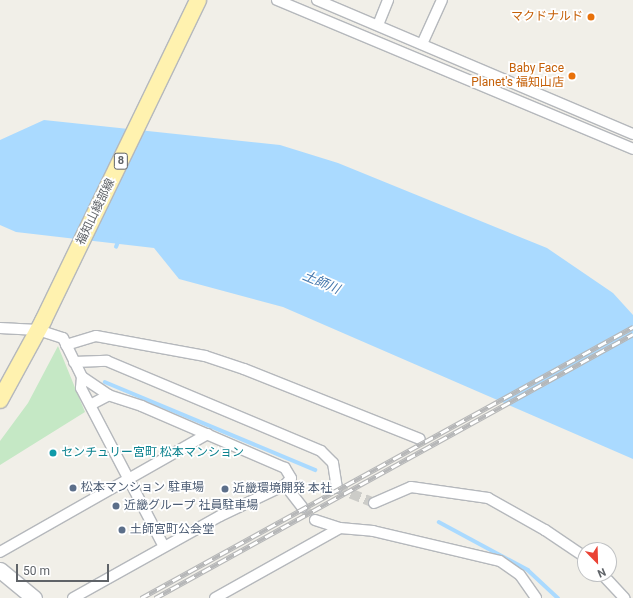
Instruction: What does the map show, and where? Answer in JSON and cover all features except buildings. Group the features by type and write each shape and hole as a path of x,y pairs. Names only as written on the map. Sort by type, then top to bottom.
{"main road":[{"name":"福知山綾部線","path":"0,400 41,325 198,0"}],"street":[{"path":"277,0 633,149"},
{"path":"317,0 633,134"},
{"path":"378,25 388,0"},
{"path":"422,44 442,0"},
{"path":"0,328 41,325 63,338 82,377 109,395 208,434 285,468 291,478 285,485 220,516 73,598"},
{"path":"66,344 96,336 205,356 244,369 420,439"},
{"path":"74,362 107,361 320,451 333,463 337,488"},
{"path":"82,377 81,388 111,449 128,477 164,547"},
{"path":"90,405 109,395"},
{"path":"0,552 128,477 208,434"},
{"path":"285,485 302,507"},
{"path":"374,503 411,487 488,498 545,530 577,552"},
{"path":"315,520 340,528 373,531 500,561 520,575 536,598"},
{"path":"215,598 340,528"},
{"path":"0,570 34,598"},
{"path":"609,582 624,598"}],"green space":[{"path":"58,346 85,412 0,465 0,441 28,403"}],"water":[{"name":"土師川","path":"44,120 280,145 338,163 547,248 613,293 633,315 633,459 283,307 179,279 154,248 16,232 0,225 0,140"}],"waterway":[{"path":"116,247 119,240"},
{"path":"105,382 315,470"},
{"path":"439,522 528,570 558,598"}],"tunnel":[{"path":"337,488 374,503"},
{"path":"302,507 315,520"}],"railway":[{"path":"141,598 633,327"},
{"path":"155,598 633,334"}],"place":[{"name":"マクドナルド","path":"591,17"},
{"name":"Baby Face Planet's 福知山店","path":"572,76"},
{"name":"センチュリー宮町 松本マンション","path":"53,453"},
{"name":"松本マンション 駐車場","path":"73,488"},
{"name":"近畿環境開発 本社","path":"225,489"},
{"name":"近畿グループ 社員駐車場","path":"116,506"},
{"name":"土師宮町公会堂","path":"122,530"}]}
